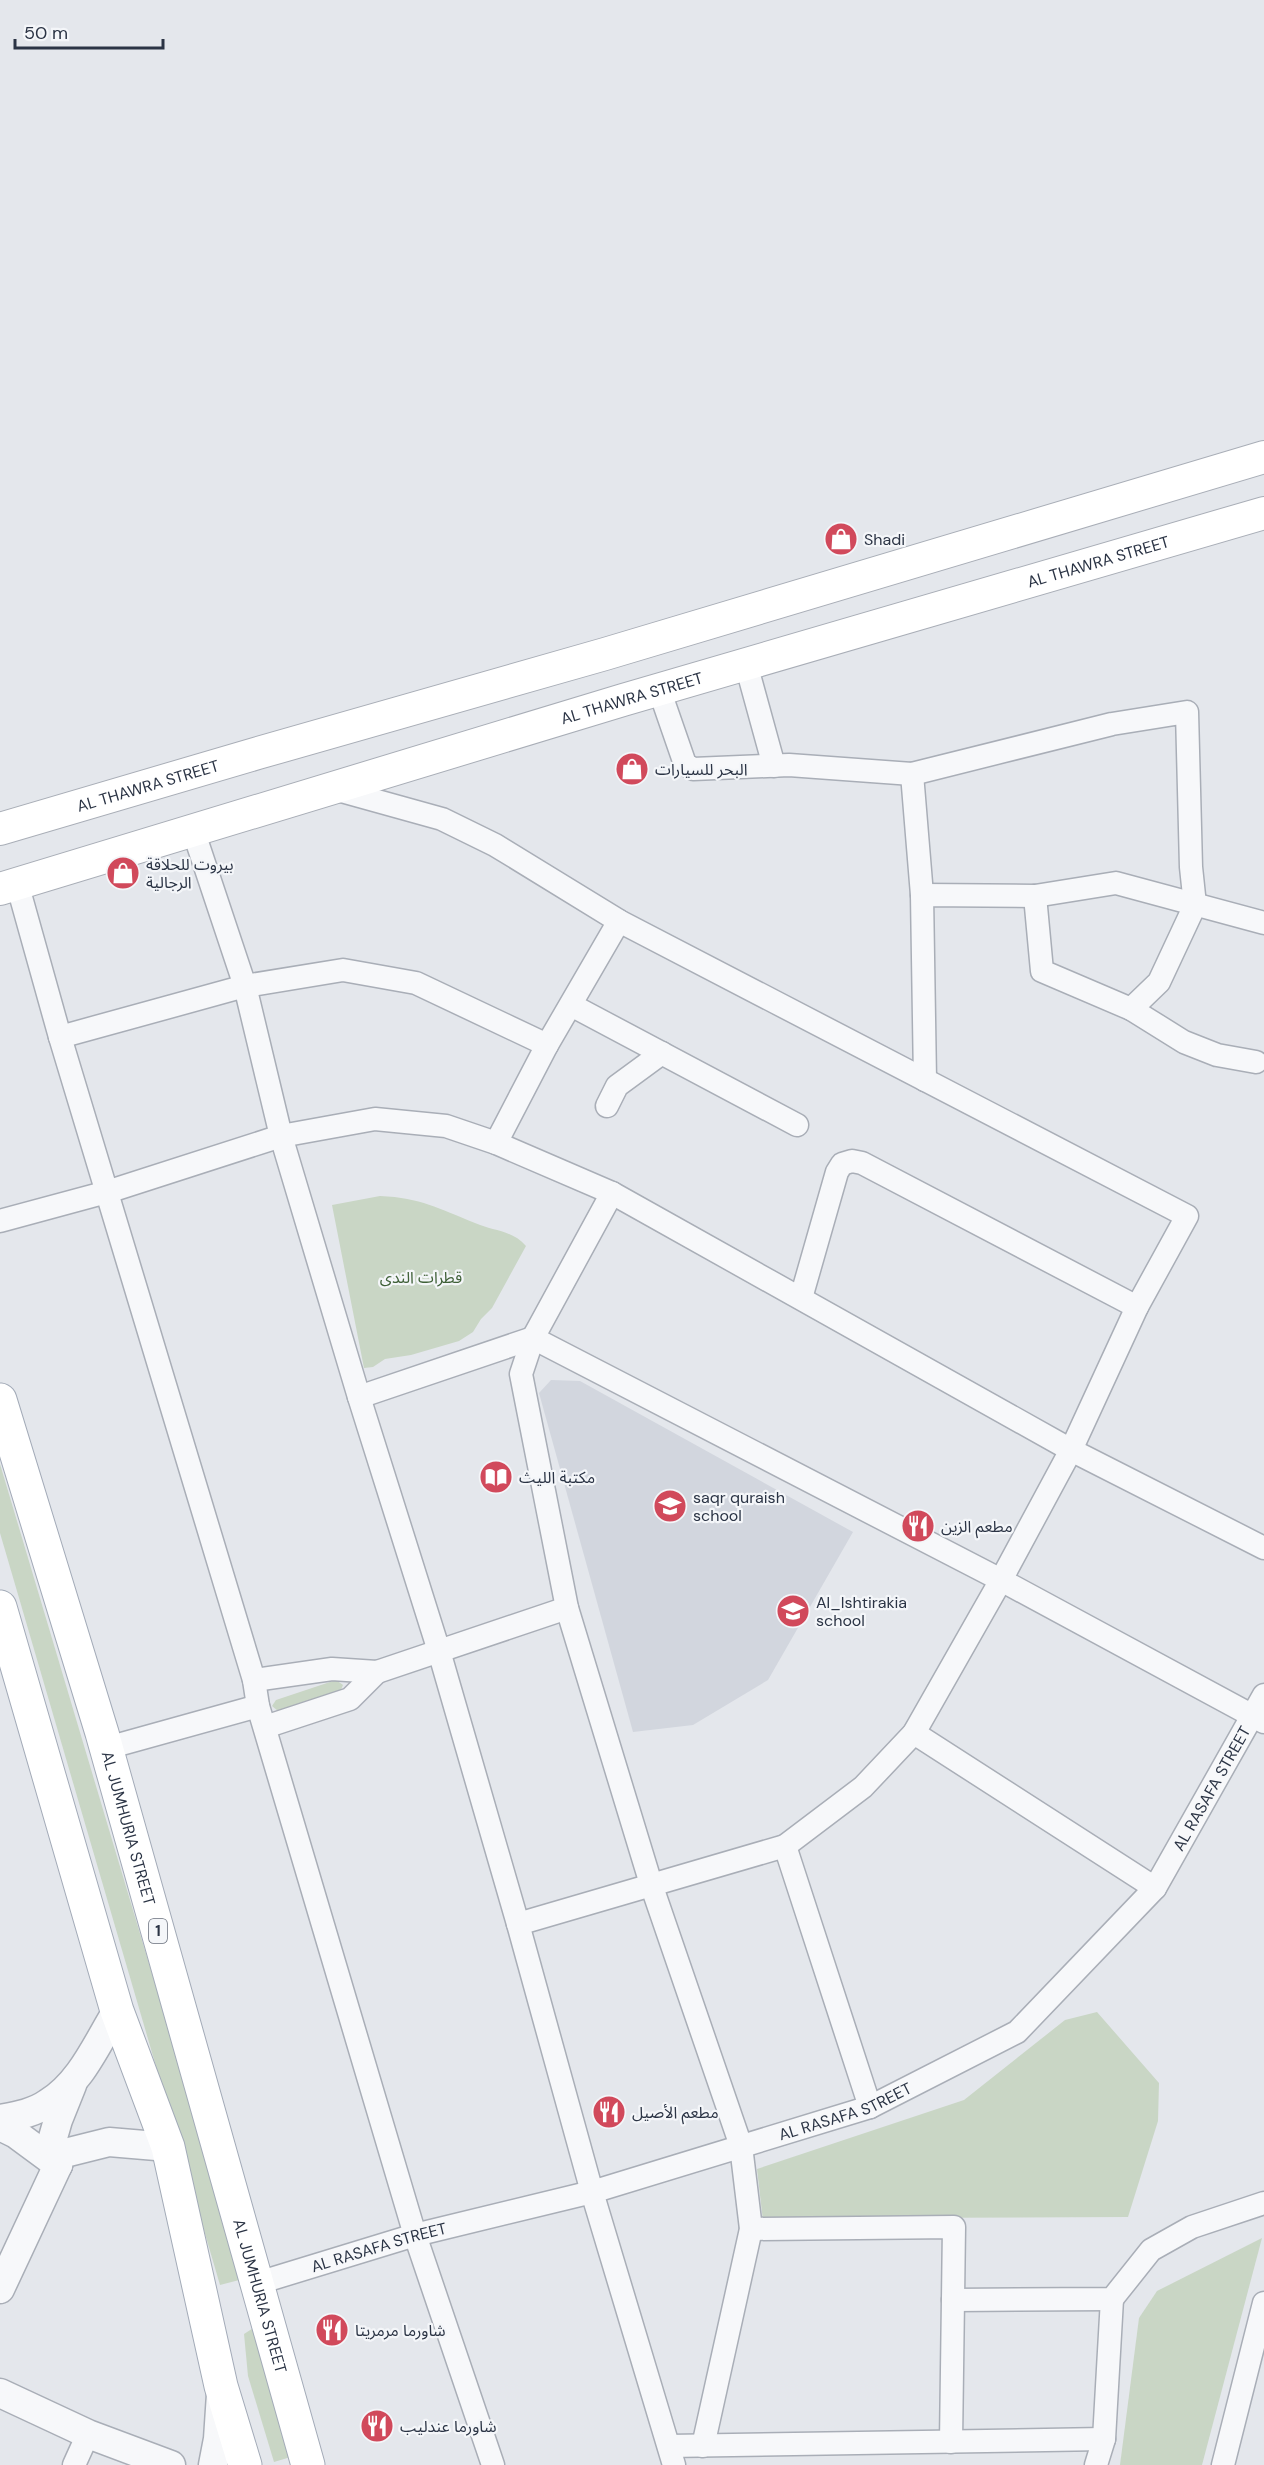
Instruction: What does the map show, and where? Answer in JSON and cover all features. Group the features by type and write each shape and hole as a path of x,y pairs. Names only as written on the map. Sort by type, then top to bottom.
{"main road":[{"name":"AL THAWRA STREET","path":"0,829 605,654 1264,457"},
{"name":"AL THAWRA STREET","path":"9,886 659,689 1264,513"},
{"path":"684,630 683,643 687,656 693,668 703,677"},
{"path":"605,654 619,675 623,700"},
{"name":"AL JUMHURIA STREET","path":"0,1400 106,1748 308,2465"},
{"path":"0,1607 117,2012 168,2147 221,2386 245,2465"}],"street":[{"path":"746,664 774,766"},
{"path":"659,689 685,764 693,769 774,766 912,774 1112,723 1187,712 1191,867 1195,905 1160,982 1131,1009"},
{"path":"912,774 922,895 925,1080"},
{"path":"334,789 442,819 495,846 619,921 1187,1216 1137,1307 1071,1450 1001,1580 914,1733 862,1787 785,1845 518,1924"},
{"path":"193,830 245,986 281,1136 359,1397 439,1652 518,1924 592,2192 672,2456 703,2446 1104,2439"},
{"path":"922,895 1035,896 1116,883 1264,923"},
{"path":"9,886 60,1036 254,1680 262,1716 415,2235 493,2465"},
{"path":"1035,896 1042,971 1131,1009 1184,1042 1217,1055 1256,1062"},
{"path":"496,1143 547,1046 619,921"},
{"path":"60,1036 245,986 343,970 416,983 547,1046"},
{"path":"571,1005 797,1125"},
{"path":"607,1106 618,1086 662,1053"},
{"path":"0,1221 107,1192 281,1136 375,1119 446,1126 496,1143 612,1193 1071,1450 1264,1548"},
{"path":"801,1298 837,1172 842,1164 852,1161 862,1163 1137,1307"},
{"path":"612,1193 533,1338 521,1374 567,1608 651,1884 741,2146 751,2229 703,2446"},
{"path":"359,1397 533,1338 1001,1580 1259,1719"},
{"path":"254,1680 332,1669 377,1672 567,1608"},
{"path":"106,1748 350,1699 377,1672"},
{"name":"AL RASAFA STREET","path":"258,2283 415,2235 592,2192 870,2107 1017,2032 1155,1888 1259,1719 1264,1695"},
{"path":"914,1733 1155,1888"},
{"path":"785,1845 870,2107"},
{"path":"58,2164 52,2141 58,2120 75,2080 117,2012"},
{"path":"0,2119 27,2113 47,2104 75,2080"},
{"path":"0,2126 16,2134 58,2164"},
{"path":"0,2289 61,2154 109,2142 168,2147"},
{"path":"1096,2465 1104,2439 1112,2299 1151,2250 1192,2227 1264,2203"},
{"path":"751,2229 954,2227 951,2442"},
{"path":"953,2300 1112,2299"},
{"path":"1222,2465 1264,2303"},
{"path":"213,2465 218,2439 221,2386"},
{"path":"0,2393 88,2434 171,2465"},
{"path":"74,2465 88,2434"}],"shaded area":[{"path":"551,1380 580,1381 853,1532 768,1680 693,1725 633,1732 539,1393"}],"green space":[{"name":"قطرات الندى","path":"380,1196 407,1199 429,1205 508,1234 526,1246 492,1308 473,1332 459,1341 411,1355 385,1359 373,1367 364,1368 332,1205"},
{"path":"0,1464 243,2279 220,2285 0,1533"},
{"path":"336,1680 343,1685 340,1692 278,1711 272,1706 276,1700"},
{"path":"1097,2012 1159,2083 1158,2121 1128,2217 763,2221 757,2169 964,2100 1065,2020"},
{"path":"1262,2238 1202,2465 1120,2465 1139,2318 1157,2291"},
{"path":"258,2325 294,2456 274,2462 248,2376 244,2334"}],"place":[{"name":"Shadi","path":"841,539"},
{"name":"البحر للسيارات","path":"632,769"},
{"name":"بيروت للحلاقة الرجالية","path":"123,873"},
{"name":"مكتبة الليث","path":"496,1477"},
{"name":"saqr quraish school","path":"670,1506"},
{"name":"مطعم الزين","path":"918,1526"},
{"name":"Al_Ishtirakia school","path":"793,1611"},
{"name":"مطعم الأصيل","path":"609,2112"},
{"name":"شاورما مرمريتا","path":"332,2330"},
{"name":"شاورما عندليب","path":"377,2426"}]}
